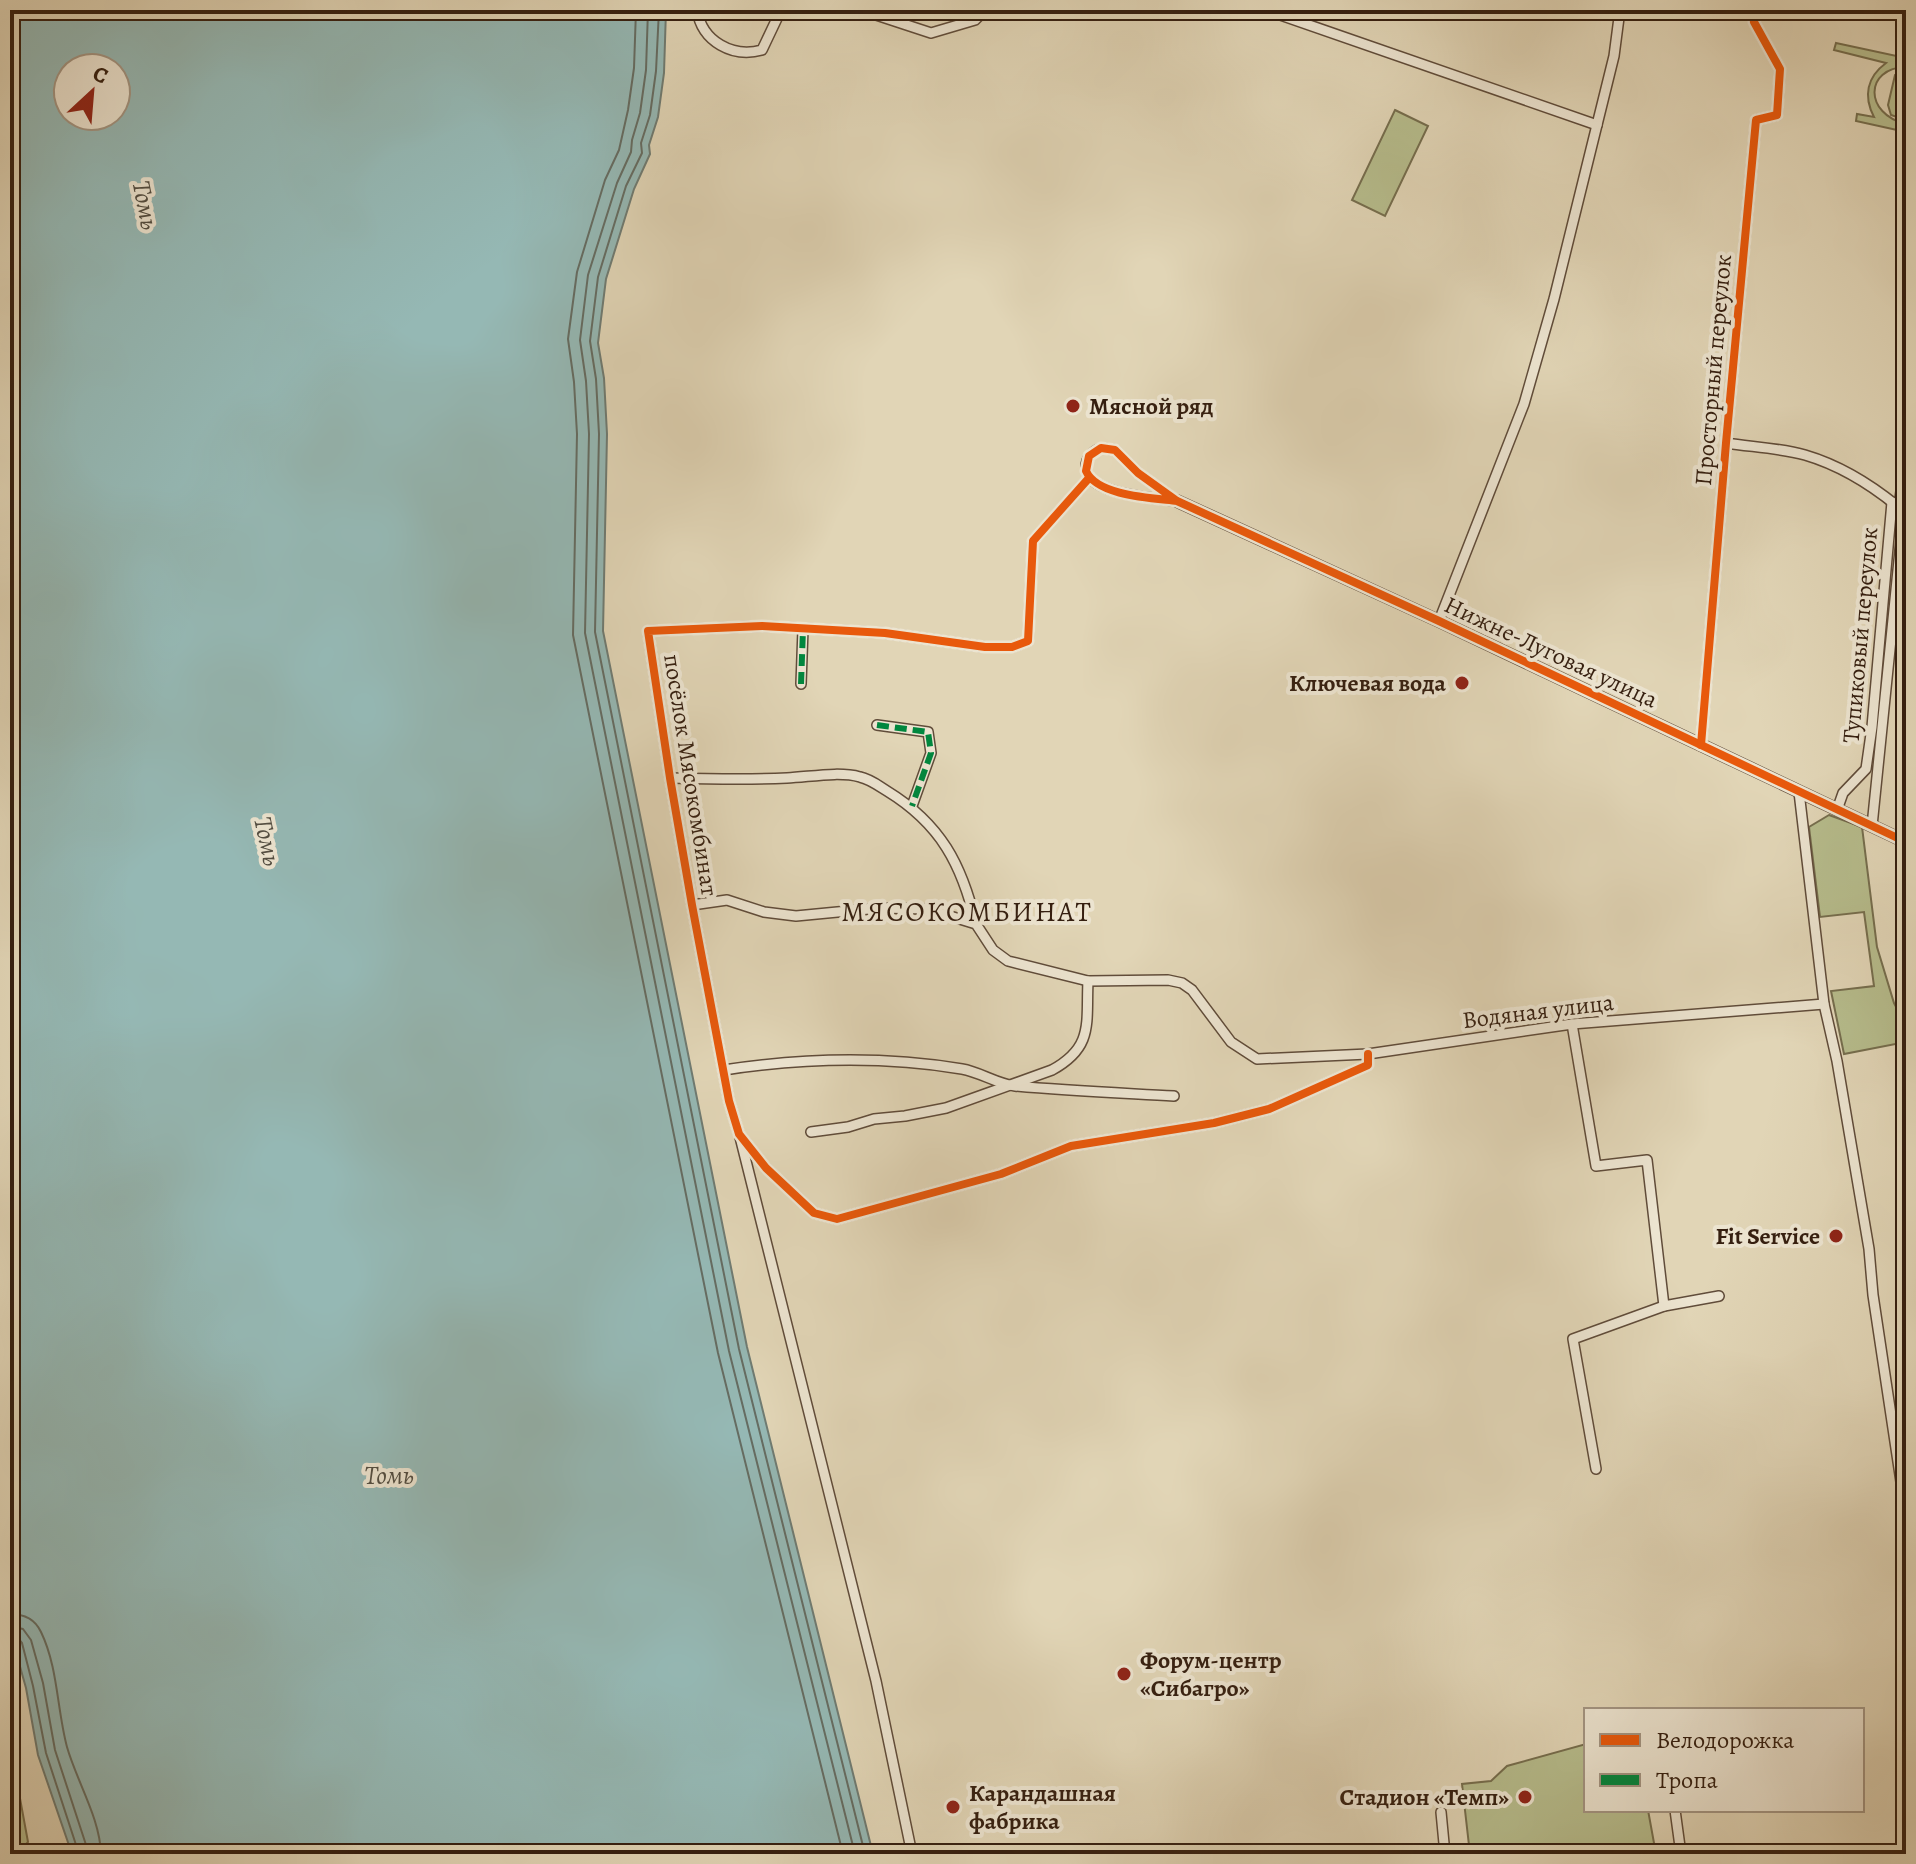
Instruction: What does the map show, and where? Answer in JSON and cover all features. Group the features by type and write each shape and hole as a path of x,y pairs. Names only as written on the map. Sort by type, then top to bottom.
{"street":[{"path":"697,10 699,25 712,40 745,55 762,50 781,10"},
{"path":"861,10 931,33 975,20 985,10"},
{"path":"1266,10 1597,125"},
{"name":"Нижне-Луговая улица","path":"1439,621 1524,404 1554,299 1614,56 1620,10"},
{"name":"Просторный переулок","path":"1701,745 1756,120 1777,115 1780,69 1754,22"},
{"name":"Тупиковый переулок","path":"1726,443 1804,455 1846,471 1900,508"},
{"path":"1101,448 1115,450 1138,473 1177,501 1123,493 1099,485 1089,478 1086,463 1089,456 1101,448"},
{"path":"1900,508 1906,452"},
{"name":"посёлок Мясокомбинат","path":"1089,478 1033,541 1028,641 1012,647 985,647 885,633 762,626 648,631 692,905 729,1101 739,1134 766,1168 814,1213 837,1219 1001,1174 1071,1146 1214,1123 1269,1109 1368,1065 1368,1054"},
{"name":"Нижне-Луговая улица","path":"1177,501 1906,842"},
{"name":"Тупиковый переулок","path":"1837,810 1843,793 1866,769 1900,508"},
{"name":"Тупиковый переулок","path":"1872,826 1900,508"},
{"path":"801,684 803,629"},
{"path":"877,725 928,732 931,753 912,806"},
{"name":"посёлок Мясокомбинат","path":"670,778 731,780 857,776 872,781 912,806 932,828 956,861 967,885 976,924 993,950 1008,961 1088,981 1168,980 1182,983 1192,990 1231,1042 1257,1059"},
{"path":"1799,792 1824,1004 1837,1061 1869,1249 1906,1515"},
{"name":"посёлок Мясокомбинат","path":"692,905 727,900 764,912 796,916 879,908 927,909 976,924"},
{"path":"811,1132 946,1108 1067,1062 1079,1051 1086,1032 1088,981"},
{"name":"Водяная улица","path":"1257,1059 1368,1054 1572,1024 1824,1004"},
{"path":"1572,1024 1596,1166 1647,1160 1664,1306"},
{"path":"724,1070 828,1059 905,1061 967,1070 1010,1085 1174,1096"},
{"path":"739,1134 876,1681 912,1854"},
{"path":"1596,1469 1573,1339 1664,1306 1719,1296"},
{"path":"1441,1812 1445,1854"},
{"path":"1675,1812 1681,1854"}],"green space":[{"path":"1836,43 1906,58 1906,67 1892,69 1882,75 1874,92 1882,111 1906,124 1906,132 1856,121 1857,114 1874,117 1869,102 1869,87 1875,74 1886,63 1834,50"},
{"path":"1906,71 1906,120 1891,115 1888,105 1895,75"},
{"path":"1395,110 1428,126 1385,216 1352,200"},
{"path":"1829,815 1862,827 1877,947 1894,1003 1906,1025 1906,1042 1844,1054 1831,991 1874,986 1864,912 1820,917 1809,827"},
{"path":"10,1744 28,1842 17,1854 10,1854"},
{"name":"Стадион «Темп»","path":"1584,1745 1584,1812 1648,1812 1656,1854 1470,1854 1462,1784 1491,1781 1507,1766"}],"water":[{"name":"Томь","path":"10,10 666,10 664,73 658,117 649,145 650,154 634,189 606,279 598,343 604,378 607,434 603,631 747,1347 873,1854 72,1854 38,1755 26,1688 10,1631"}],"marked path":[{"path":"801,684 803,629"},
{"path":"877,725 928,732 931,753 912,806"}],"cycle path":[{"path":"1701,745 1756,120 1777,115 1780,69 1754,22"},
{"path":"1177,501 1140,497 1101,486 1086,471 1089,456 1101,448 1115,450 1138,473 1177,501 1906,842"},
{"path":"1089,478 1033,541 1028,641 1012,647 985,647 885,633 762,626 648,631 692,905 729,1101 739,1134 766,1168 814,1213 837,1219 1001,1174 1071,1146 1214,1123 1269,1109 1368,1065 1368,1054"}],"place":[{"name":"Мясной ряд","path":"1073,406"},
{"name":"Ключевая вода","path":"1462,683"},
{"name":"Fit Service","path":"1836,1236"},
{"name":"Форум-центр «Сибагро»","path":"1124,1674"},
{"name":"Стадион «Темп»","path":"1525,1797"},
{"name":"Карандашная фабрика","path":"953,1807"}],"district":[{"name":"МЯСОКОМБИНАТ","path":"967,911"}]}
